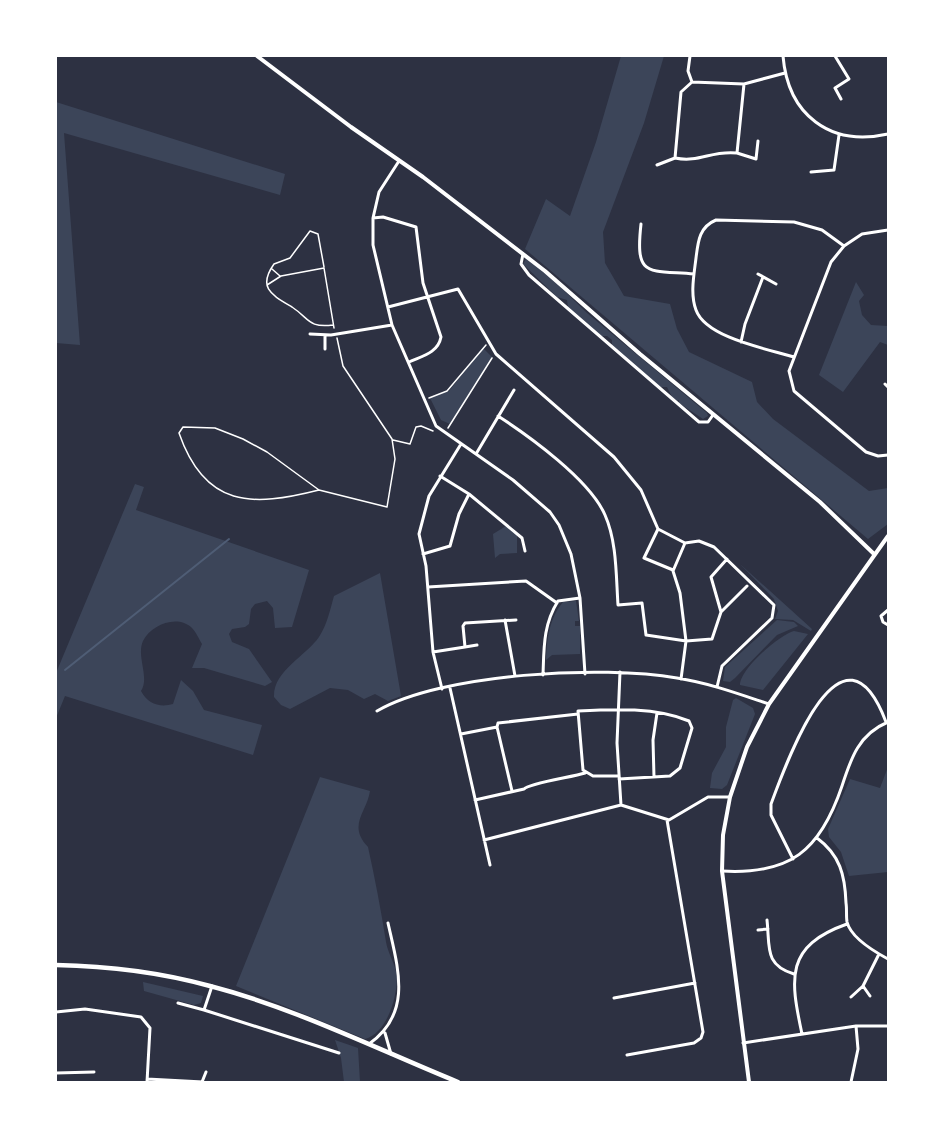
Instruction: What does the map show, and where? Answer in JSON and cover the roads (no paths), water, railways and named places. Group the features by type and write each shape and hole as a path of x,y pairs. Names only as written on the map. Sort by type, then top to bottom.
{"main road":[{"path":"56,965 113,968 212,986 368,1045 458,1083"}],"street":[{"path":"257,56 524,254 819,502 874,554"},
{"path":"690,56 688,71 692,81"},
{"path":"783,56 785,73 792,94 809,117 819,125 839,135 872,137 888,134"},
{"path":"835,56 849,79 835,88 842,99"},
{"path":"675,158 681,92 692,81 744,84 785,73"},
{"path":"737,153 744,84"},
{"path":"811,172 834,170 839,135"},
{"path":"657,165 675,158 692,162 717,152 737,153 756,159 759,141"},
{"path":"399,160 379,192 373,218 374,245 392,325 436,426 528,492 550,512 559,525 571,554 580,598 585,674"},
{"path":"373,218 383,217 416,228 423,283 440,341 432,352 409,362"},
{"path":"794,357 741,342 709,326 698,315 693,297 700,234 716,220 794,222 822,230 844,246"},
{"path":"641,224 638,251 640,263 649,270 694,274"},
{"path":"888,230 862,234 844,246 828,268 789,371 794,391 866,452 878,456 888,455"},
{"path":"524,254 521,264 537,283 647,380 699,422 708,422 714,414"},
{"path":"758,274 776,284"},
{"path":"741,342 744,324 763,277"},
{"path":"388,308 458,289 496,354 614,457 641,490 658,529 685,543 705,543 714,547 770,599 775,610 772,618 722,666 717,687"},
{"path":"310,334 325,335 392,325"},
{"path":"325,335 325,349"},
{"path":"885,384 888,387"},
{"path":"476,454 514,390"},
{"path":"498,416 534,440 580,482 601,507 614,546 618,605 642,603 646,635 686,641 712,639 721,612 747,586"},
{"path":"442,689 433,651 428,587 419,534 429,496 461,444"},
{"path":"440,476 469,494 522,538 525,551"},
{"path":"422,554 450,546 459,514 469,494"},
{"path":"658,529 644,558 674,571"},
{"path":"749,1083 722,871 723,835 730,797 747,747 769,704 888,536"},
{"path":"681,679 686,641 682,602 674,571 685,543"},
{"path":"721,612 711,577 727,559"},
{"path":"428,587 522,580 534,584 557,603"},
{"path":"543,675 546,625 558,601 580,598"},
{"path":"888,610 881,616 883,622 888,625"},
{"path":"505,620 515,676"},
{"path":"465,647 463,626 465,623 516,620"},
{"path":"433,651 477,645"},
{"path":"377,711 404,698 515,676 620,672 681,679 717,687 769,704"},
{"path":"620,672 618,710 621,805"},
{"path":"722,871 763,871 794,859 818,838 837,798 856,747 869,733 887,722 871,690 862,683 851,681 838,684 829,690 807,718 790,754 771,804 771,814 794,859"},
{"path":"450,688 490,865"},
{"path":"460,734 523,718 578,714 578,711 618,710 657,713 686,719 692,728 679,771 670,776 654,777 593,776 587,773 580,764 578,714"},
{"path":"654,777 653,740 657,713"},
{"path":"496,726 512,791"},
{"path":"475,800 587,773"},
{"path":"484,840 621,805 667,820 708,797 730,797"},
{"path":"627,1055 694,1043 701,1038 704,1031 667,820"},
{"path":"818,838 829,846 840,862 845,882 848,924 853,932 888,959"},
{"path":"767,920 773,964 780,970 794,974"},
{"path":"388,923 400,985 385,1033 392,1055"},
{"path":"802,1034 793,991 794,974 802,956 816,940 848,924"},
{"path":"758,930 768,929"},
{"path":"851,997 862,986 879,954"},
{"path":"614,998 695,983"},
{"path":"204,1010 212,986"},
{"path":"862,986 870,996"},
{"path":"178,1003 339,1053"},
{"path":"56,1012 86,1009 141,1017 150,1028 147,1081 203,1082 206,1072"},
{"path":"743,1043 856,1026 888,1026"},
{"path":"851,1083 858,1048 856,1026"},
{"path":"368,1045 385,1033"},
{"path":"56,1073 94,1072"}],"waterway":[{"path":"65,670 229,539"}]}
